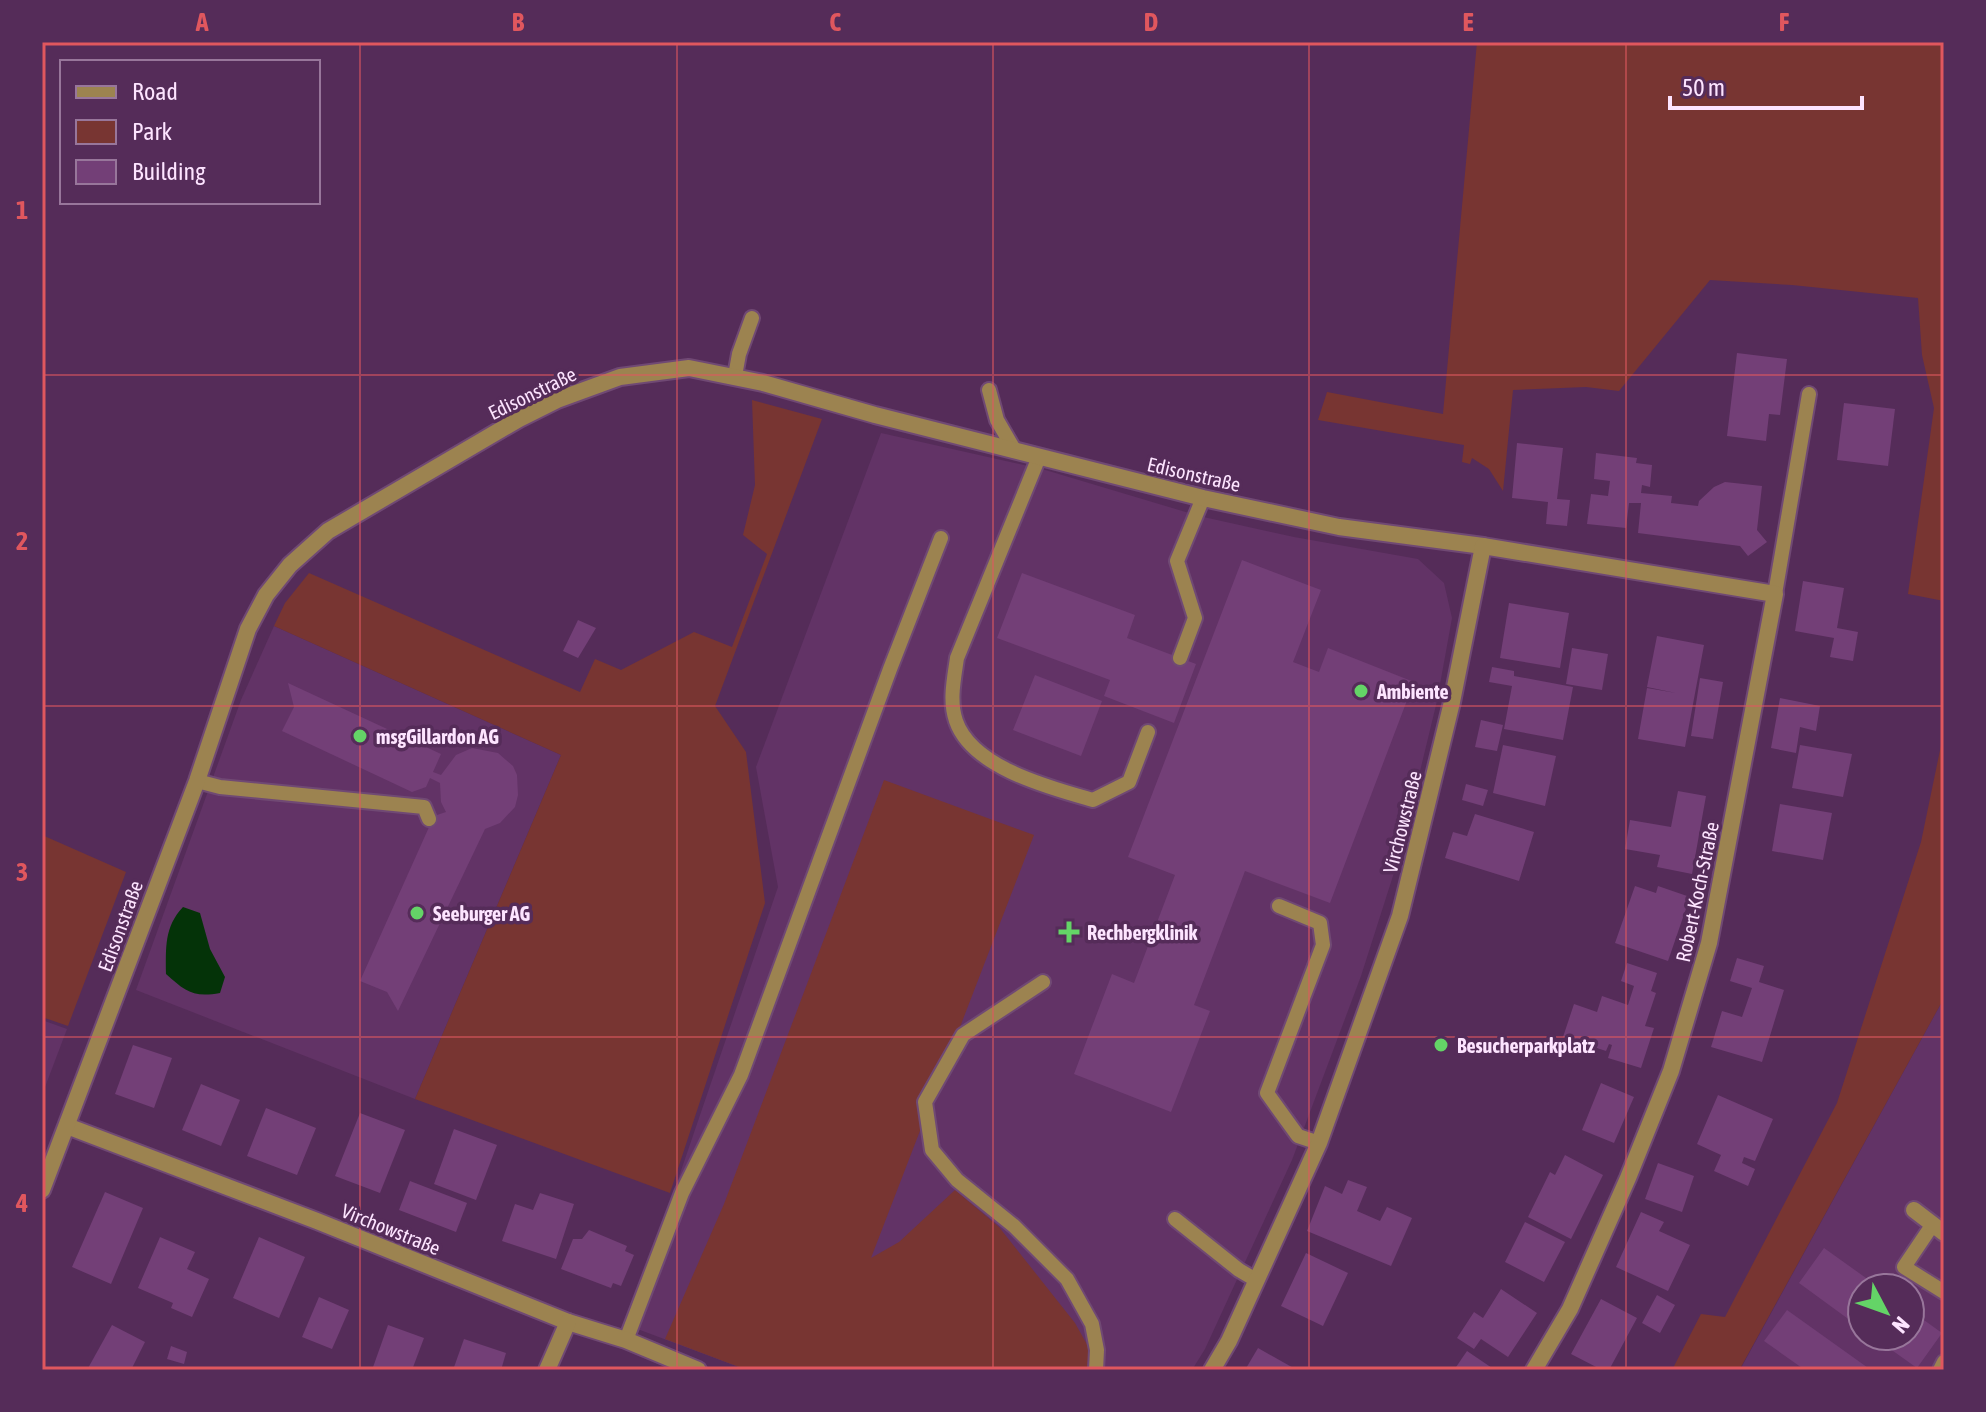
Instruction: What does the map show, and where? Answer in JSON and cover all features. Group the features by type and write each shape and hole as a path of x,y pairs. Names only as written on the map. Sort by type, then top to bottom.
{"street":[{"name":"Edisonstraße","path":"42,1190 197,781 248,629 266,595 290,565 328,531 519,419 593,385 649,372 689,368 735,376 1203,498 1339,527 1483,546"},
{"path":"1483,546 1775,594"},
{"name":"Virchowstraße","path":"1212,1370 1229,1341 1319,1143 1400,916 1452,702 1483,546"},
{"name":"Robert-Koch-Straße","path":"1534,1370 1570,1309 1671,1071 1709,943 1775,594"},
{"name":"Virchowstraße","path":"67,1126 698,1370"},
{"path":"1914,1210 1938,1228"},
{"path":"547,1370 568,1322"}],"lane":[{"path":"735,376 752,318"},
{"path":"989,390 997,420 1015,451"},
{"name":"Robert-Koch-Straße","path":"1775,594 1809,394"},
{"path":"1039,457 957,658 952,689 957,724 968,742 986,759 1042,785 1093,800 1129,782 1148,732"},
{"path":"1180,658 1195,618 1177,561 1203,498"},
{"path":"626,1340 682,1193 741,1075 941,538"},
{"path":"197,781 220,787 424,807 429,819"},
{"path":"1279,906 1320,923 1323,945 1267,1093 1298,1136 1319,1143"},
{"path":"1043,982 963,1035 925,1102 932,1150 957,1180 1014,1226 1067,1279 1092,1324 1097,1350 1096,1370"},
{"path":"1175,1219 1256,1280"},
{"path":"1938,1228 1904,1267 1944,1292"},
{"path":"1940,1370 1944,1362"}],"shaded area":[{"name":"Rechbergklinik","path":"881,433 1042,469 1199,516 1418,559 1444,583 1452,618 1437,701 1400,854 1361,976 1292,1160 1205,1349 1192,1370 747,1370 624,1324 671,1200 778,887 756,767"},
{"path":"274,626 561,755 415,1099 136,990 241,700"},
{"path":"183,907 200,913 210,949 225,977 220,993 203,995 190,992 166,974 169,930"},
{"path":"1944,998 1944,1370 1741,1368"},
{"path":"42,1020 67,1029 42,1095"}],"green space":[{"path":"1477,42 1944,42 1944,601 1908,594 1934,408 1922,355 1918,298 1710,280 1619,391 1586,387 1513,390 1503,491 1489,469 1472,458 1470,464 1462,462 1464,445 1318,420 1327,392 1443,414"},
{"path":"752,400 822,419 715,706 746,752 765,903 670,1193 415,1099 561,755 274,626 285,603 309,573 580,692 595,659 621,670 694,632 732,647 767,554 743,535 755,485"},
{"path":"1944,731 1944,998 1741,1367 1743,1370 1672,1370 1701,1314 1725,1317 1837,1103 1921,842"},
{"path":"884,780 1034,835 871,1258 899,1242 955,1190 999,1227 1075,1323 1089,1348 1087,1370 747,1370 665,1339 724,1204"},
{"path":"42,835 126,872 68,1026 42,1017"}],"building":[{"path":"1737,353 1787,359 1780,415 1769,414 1766,441 1727,436"},
{"path":"1844,403 1895,409 1888,466 1837,460"},
{"path":"1517,443 1563,448 1557,499 1570,500 1567,526 1546,524 1548,502 1512,498"},
{"path":"1596,453 1637,458 1636,463 1652,465 1650,487 1642,485 1641,493 1672,496 1671,503 1698,506 1699,501 1714,487 1725,482 1762,486 1757,530 1767,542 1748,556 1740,546 1638,533 1641,503 1629,503 1626,528 1587,524 1591,494 1608,496 1610,481 1594,479"},
{"path":"1242,560 1321,590 1293,662 1319,672 1328,648 1414,682 1330,903 1245,871 1194,1005 1210,1011 1171,1112 1074,1074 1112,974 1134,983 1175,875 1128,857"},
{"path":"1022,573 1135,615 1127,638 1196,664 1174,723 1104,696 1110,680 997,638"},
{"path":"1803,581 1844,588 1837,628 1858,632 1853,661 1830,657 1834,638 1795,631"},
{"path":"1509,603 1569,613 1560,668 1500,658"},
{"path":"578,620 596,628 578,658 563,651"},
{"path":"1657,636 1704,645 1685,747 1638,739 1647,688 1676,693 1647,687"},
{"path":"1572,648 1608,654 1602,690 1566,684"},
{"path":"1492,667 1514,671 1514,676 1573,687 1563,740 1504,729 1512,686 1489,682"},
{"path":"1035,675 1102,701 1081,756 1013,730"},
{"path":"1700,678 1723,682 1713,739 1691,736"},
{"path":"288,683 441,754 433,772 441,775 456,755 472,748 498,753 513,766 517,775 515,807 500,823 485,829 398,1011 387,992 360,981 434,816 446,812 441,802 440,783 430,778 426,787 412,792 282,731 294,707"},
{"path":"1780,698 1820,706 1816,731 1800,727 1796,753 1771,748"},
{"path":"1481,720 1503,725 1497,751 1475,747"},
{"path":"1503,745 1556,756 1545,806 1493,793"},
{"path":"1800,745 1852,754 1843,797 1792,788"},
{"path":"1466,784 1488,790 1483,806 1462,800"},
{"path":"1678,791 1706,796 1692,874 1657,867 1660,855 1625,849 1630,820 1671,827"},
{"path":"1780,804 1832,813 1823,860 1772,851"},
{"path":"1475,814 1534,832 1519,881 1445,858 1453,832 1467,836"},
{"path":"1635,886 1656,893 1658,886 1690,897 1668,961 1615,943"},
{"path":"1737,958 1764,966 1759,982 1784,990 1762,1062 1711,1047 1722,1011 1742,1017 1752,988 1730,981"},
{"path":"1627,963 1657,973 1651,991 1656,993 1645,1026 1654,1028 1641,1068 1608,1058 1612,1045 1609,1044 1606,1051 1563,1037 1574,1004 1597,1012 1602,996 1628,1005 1634,986 1621,981"},
{"path":"133,1045 172,1058 154,1108 115,1094"},
{"path":"1601,1083 1634,1097 1614,1143 1582,1130"},
{"path":"201,1084 240,1100 221,1146 182,1130"},
{"path":"1718,1095 1773,1119 1755,1161 1744,1157 1742,1163 1755,1169 1748,1186 1714,1171 1721,1155 1697,1144"},
{"path":"266,1108 316,1128 297,1175 247,1156"},
{"path":"360,1113 405,1130 380,1193 335,1176"},
{"path":"454,1129 497,1145 476,1200 434,1184"},
{"path":"1565,1155 1603,1175 1571,1239 1528,1217 1550,1172 1555,1175"},
{"path":"1658,1163 1694,1176 1682,1212 1645,1199"},
{"path":"1348,1180 1367,1187 1357,1211 1380,1221 1387,1207 1412,1218 1391,1266 1307,1231 1325,1186 1342,1194"},
{"path":"410,1181 467,1203 456,1232 399,1210"},
{"path":"105,1192 143,1208 111,1284 72,1267"},
{"path":"540,1193 574,1204 556,1259 502,1241 515,1204 533,1210"},
{"path":"1641,1212 1664,1222 1659,1231 1690,1245 1668,1291 1616,1267"},
{"path":"1525,1222 1565,1242 1544,1282 1505,1262"},
{"path":"589,1230 627,1246 625,1251 634,1255 621,1286 613,1283 611,1288 561,1269 573,1239 582,1239"},
{"path":"160,1237 195,1252 187,1269 209,1279 192,1317 171,1308 173,1303 138,1288"},
{"path":"259,1237 305,1257 279,1318 233,1298"},
{"path":"1824,1248 1858,1272 1846,1272 1846,1317 1799,1283"},
{"path":"1306,1253 1348,1273 1323,1326 1281,1306"},
{"path":"1501,1289 1537,1313 1508,1357 1481,1339 1474,1349 1457,1338 1474,1312 1483,1318"},
{"path":"1657,1295 1675,1305 1660,1333 1642,1323"},
{"path":"319,1297 349,1310 332,1349 302,1337"},
{"path":"1601,1299 1637,1318 1609,1370 1602,1370 1571,1354"},
{"path":"1787,1310 1871,1370 1805,1370 1764,1341"},
{"path":"1926,1322 1942,1333 1917,1368 1894,1352 1926,1352"},
{"path":"112,1325 145,1342 131,1370 87,1370"},
{"path":"388,1325 424,1338 412,1370 372,1370"},
{"path":"464,1339 506,1353 501,1370 453,1370"},
{"path":"171,1346 187,1352 184,1364 167,1359"},
{"path":"1258,1348 1297,1370 1245,1370"},
{"path":"1467,1351 1495,1370 1454,1370"}],"place":[{"name":"Ambiente","path":"1361,691"},
{"name":"msgGillardon AG","path":"360,736"},
{"name":"Seeburger AG","path":"417,913"},
{"name":"Rechbergklinik","path":"1069,932"},
{"name":"Besucherparkplatz","path":"1441,1045"}]}
